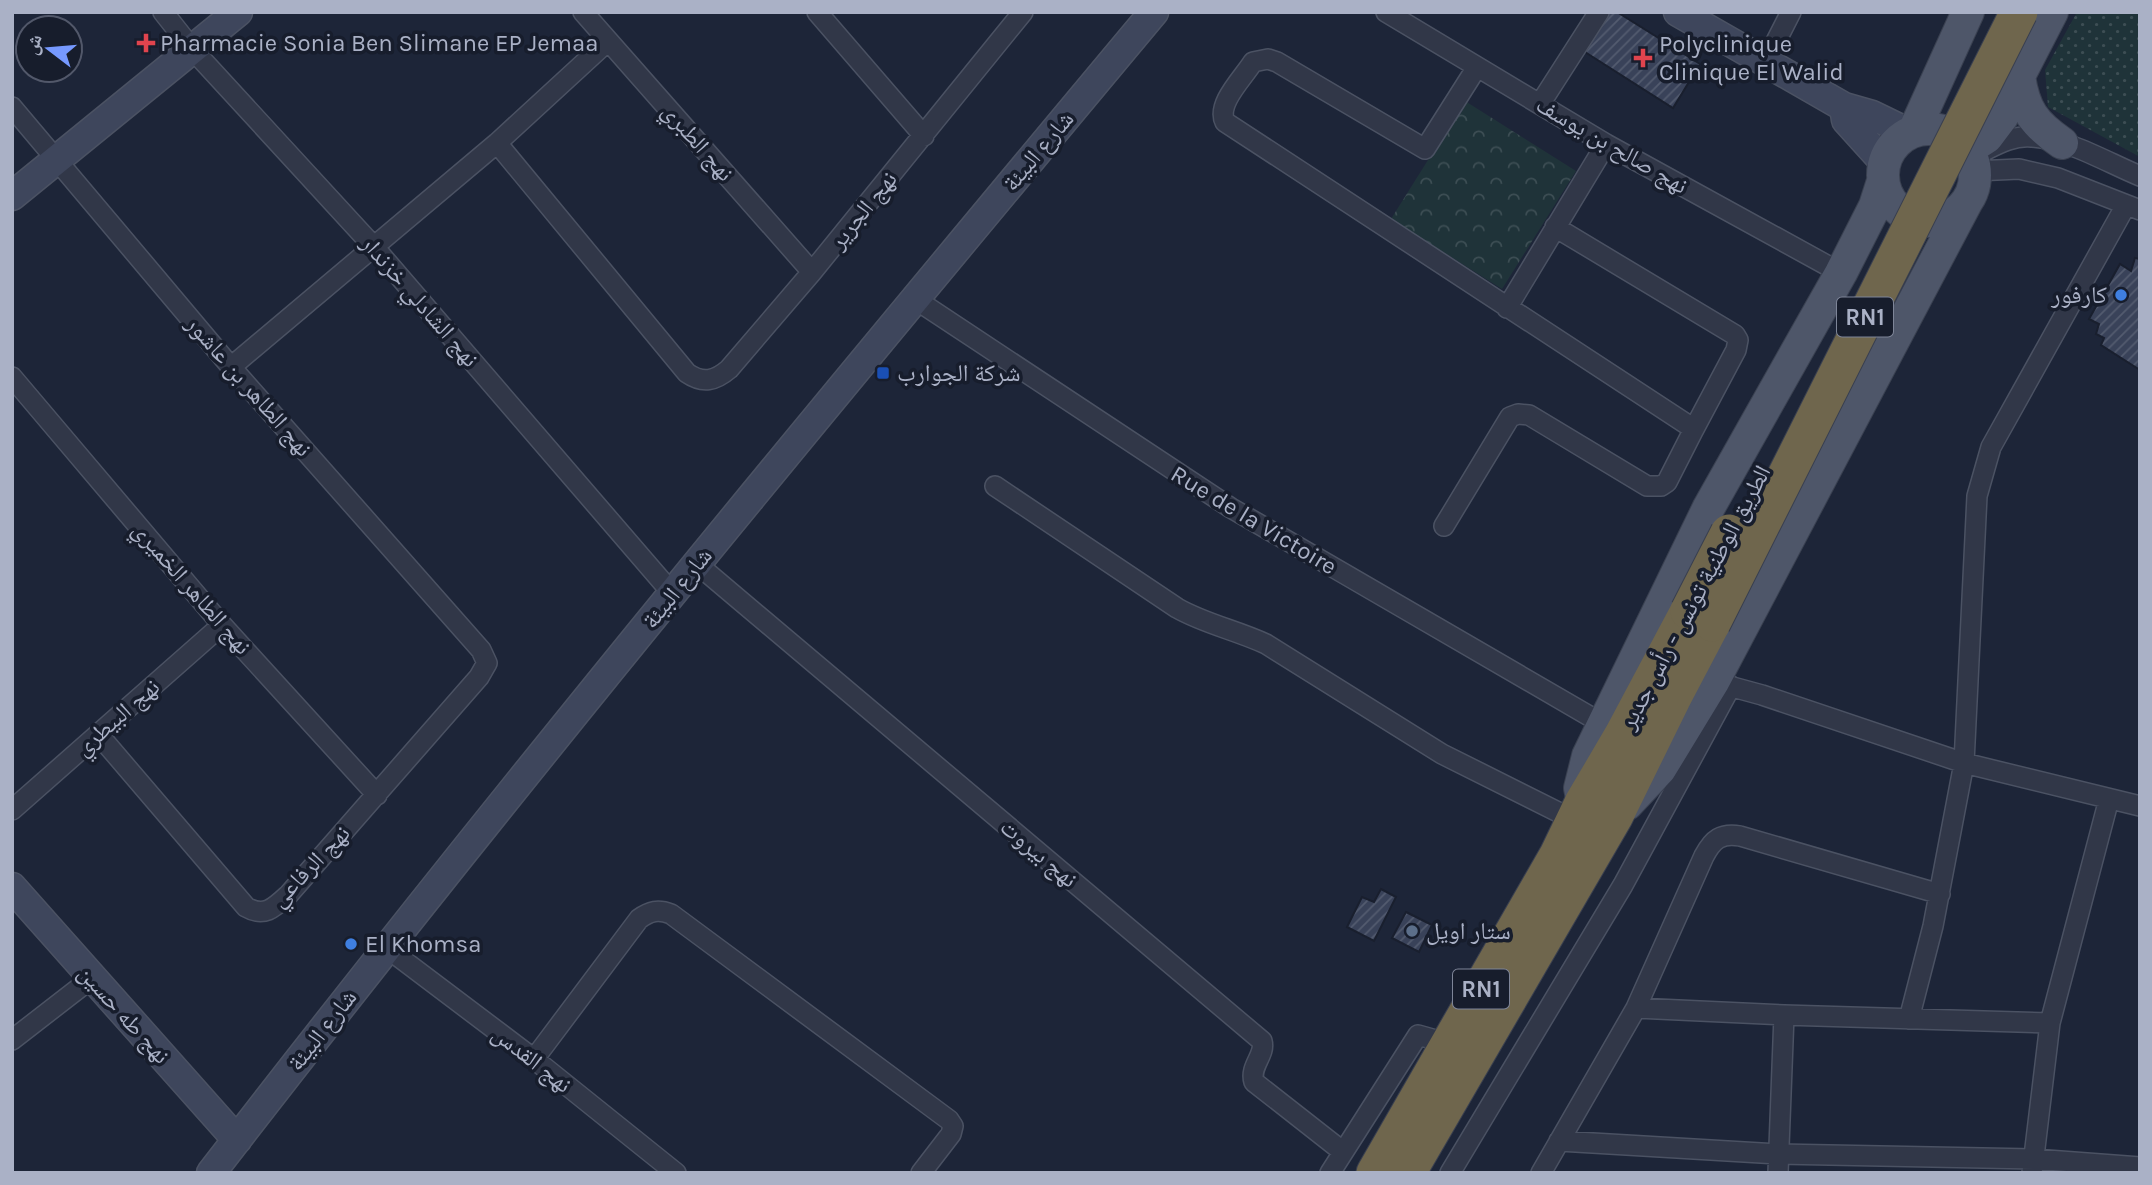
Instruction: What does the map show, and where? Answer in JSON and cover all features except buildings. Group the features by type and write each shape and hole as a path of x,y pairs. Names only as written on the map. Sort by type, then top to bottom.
{"highway":[{"name":"الطريق الوطنية تونس - رأس جدير","path":"1374,1173 1558,855 1672,699 1700,617 1997,12"},
{"name":"الطريق الوطنية تونس - رأس جدير","path":"1700,617 2019,12"},
{"name":"الطريق الوطنية تونس - رأس جدير","path":"1407,1173 1590,814"}],"main road":[{"path":"12,196 238,12"},
{"name":"شارع البيئة","path":"211,1173 387,948 672,593 1154,12"},
{"path":"1678,12 1844,107 1872,115 1911,132"},
{"path":"1911,132 1968,12"},
{"path":"1844,107 1846,120 1884,171 1887,195 1894,206 1905,215 1918,220 1932,221 1945,218 1957,211 1970,170 1957,139 1944,131 1929,128 1911,132 1898,140 1884,171 1875,206 1841,273 1709,508 1588,756 1580,789 1590,814 1660,769 1722,684 1970,170 1997,123 2052,12"},
{"path":"2019,76 2022,97 2031,116 2045,131 2062,143"},
{"name":"نهج طه حسين","path":"12,887 237,1140"}],"street":[{"name":"نهج الشادلي خزندار","path":"163,12 193,50 374,247 672,593"},
{"name":"نهج الطبري","path":"583,12 812,272"},
{"path":"817,12 924,136"},
{"name":"نهج الجرير","path":"497,143 687,373 703,381 720,376 812,272 1023,12"},
{"name":"نهج صالح بن يوسف","path":"1386,12 1606,144 1841,273"},
{"path":"1540,104 1599,12"},
{"path":"1766,61 1791,12"},
{"path":"232,367 497,143 608,41"},
{"path":"1477,67 1425,149 1268,59 1253,62 1223,107 1222,116 1225,122 1694,429"},
{"name":"نهج الطاهر بن عاشور","path":"12,107 232,367 481,650 487,663"},
{"path":"1970,170 2008,139 2031,136 2062,143 2140,176"},
{"path":"1507,308 1606,144"},
{"path":"1909,1019 1940,894 1964,763 1977,496 1992,447 2133,208 2058,178 2019,169 1970,170"},
{"path":"1444,526 1513,415 1529,415 1647,486 1655,487 1667,482 1736,350 1738,340 1735,335 1555,227"},
{"name":"Rue de la Victoire","path":"915,299 1239,513 1603,724"},
{"name":"نهج الطاهر الخميري","path":"12,377 222,625 377,795"},
{"path":"995,486 1200,621 1266,644 1442,754 1590,814"},
{"name":"نهج بيروت","path":"697,564 1262,1041 1263,1047 1252,1073 1254,1082 1342,1151"},
{"name":"نهج البيطري","path":"12,810 222,625"},
{"name":"نهج الرفاعي","path":"98,734 246,907 263,913 274,908 289,894 479,677 487,663"},
{"path":"1450,1173 1623,885 1722,684 1964,763 2140,806"},
{"path":"2033,1166 2050,1023 2109,799"},
{"path":"1541,1173 1636,1007 1704,856 1711,842 1721,835 1740,836 1940,894"},
{"path":"534,1059 639,919 653,911 662,911 671,914 949,1120 953,1126 951,1134 921,1173"},
{"name":"نهج القدس","path":"387,948 534,1059 676,1173"},
{"path":"12,1040 92,978"},
{"path":"1636,1007 1784,1015 2050,1023"},
{"path":"1778,1163 1784,1015"},
{"path":"1330,1173 1418,1035 1450,1044"},
{"path":"1559,1141 1778,1163 2140,1167"}],"green space":[{"path":"2077,12 2140,12 2140,157 2048,107 2045,70"},
{"path":"1465,101 1576,171 1502,289 1391,219"}],"place":[{"name":"Pharmacie Sonia Ben Slimane EP Jemaa","path":"146,43"},
{"name":"Polyclinique Clinique El Walid","path":"1643,58"},
{"name":"كارفور","path":"2121,295"},
{"name":"شركة الجوارب","path":"883,373"},
{"name":"ستار اويل","path":"1412,931"},
{"name":"El Khomsa","path":"351,944"}]}
